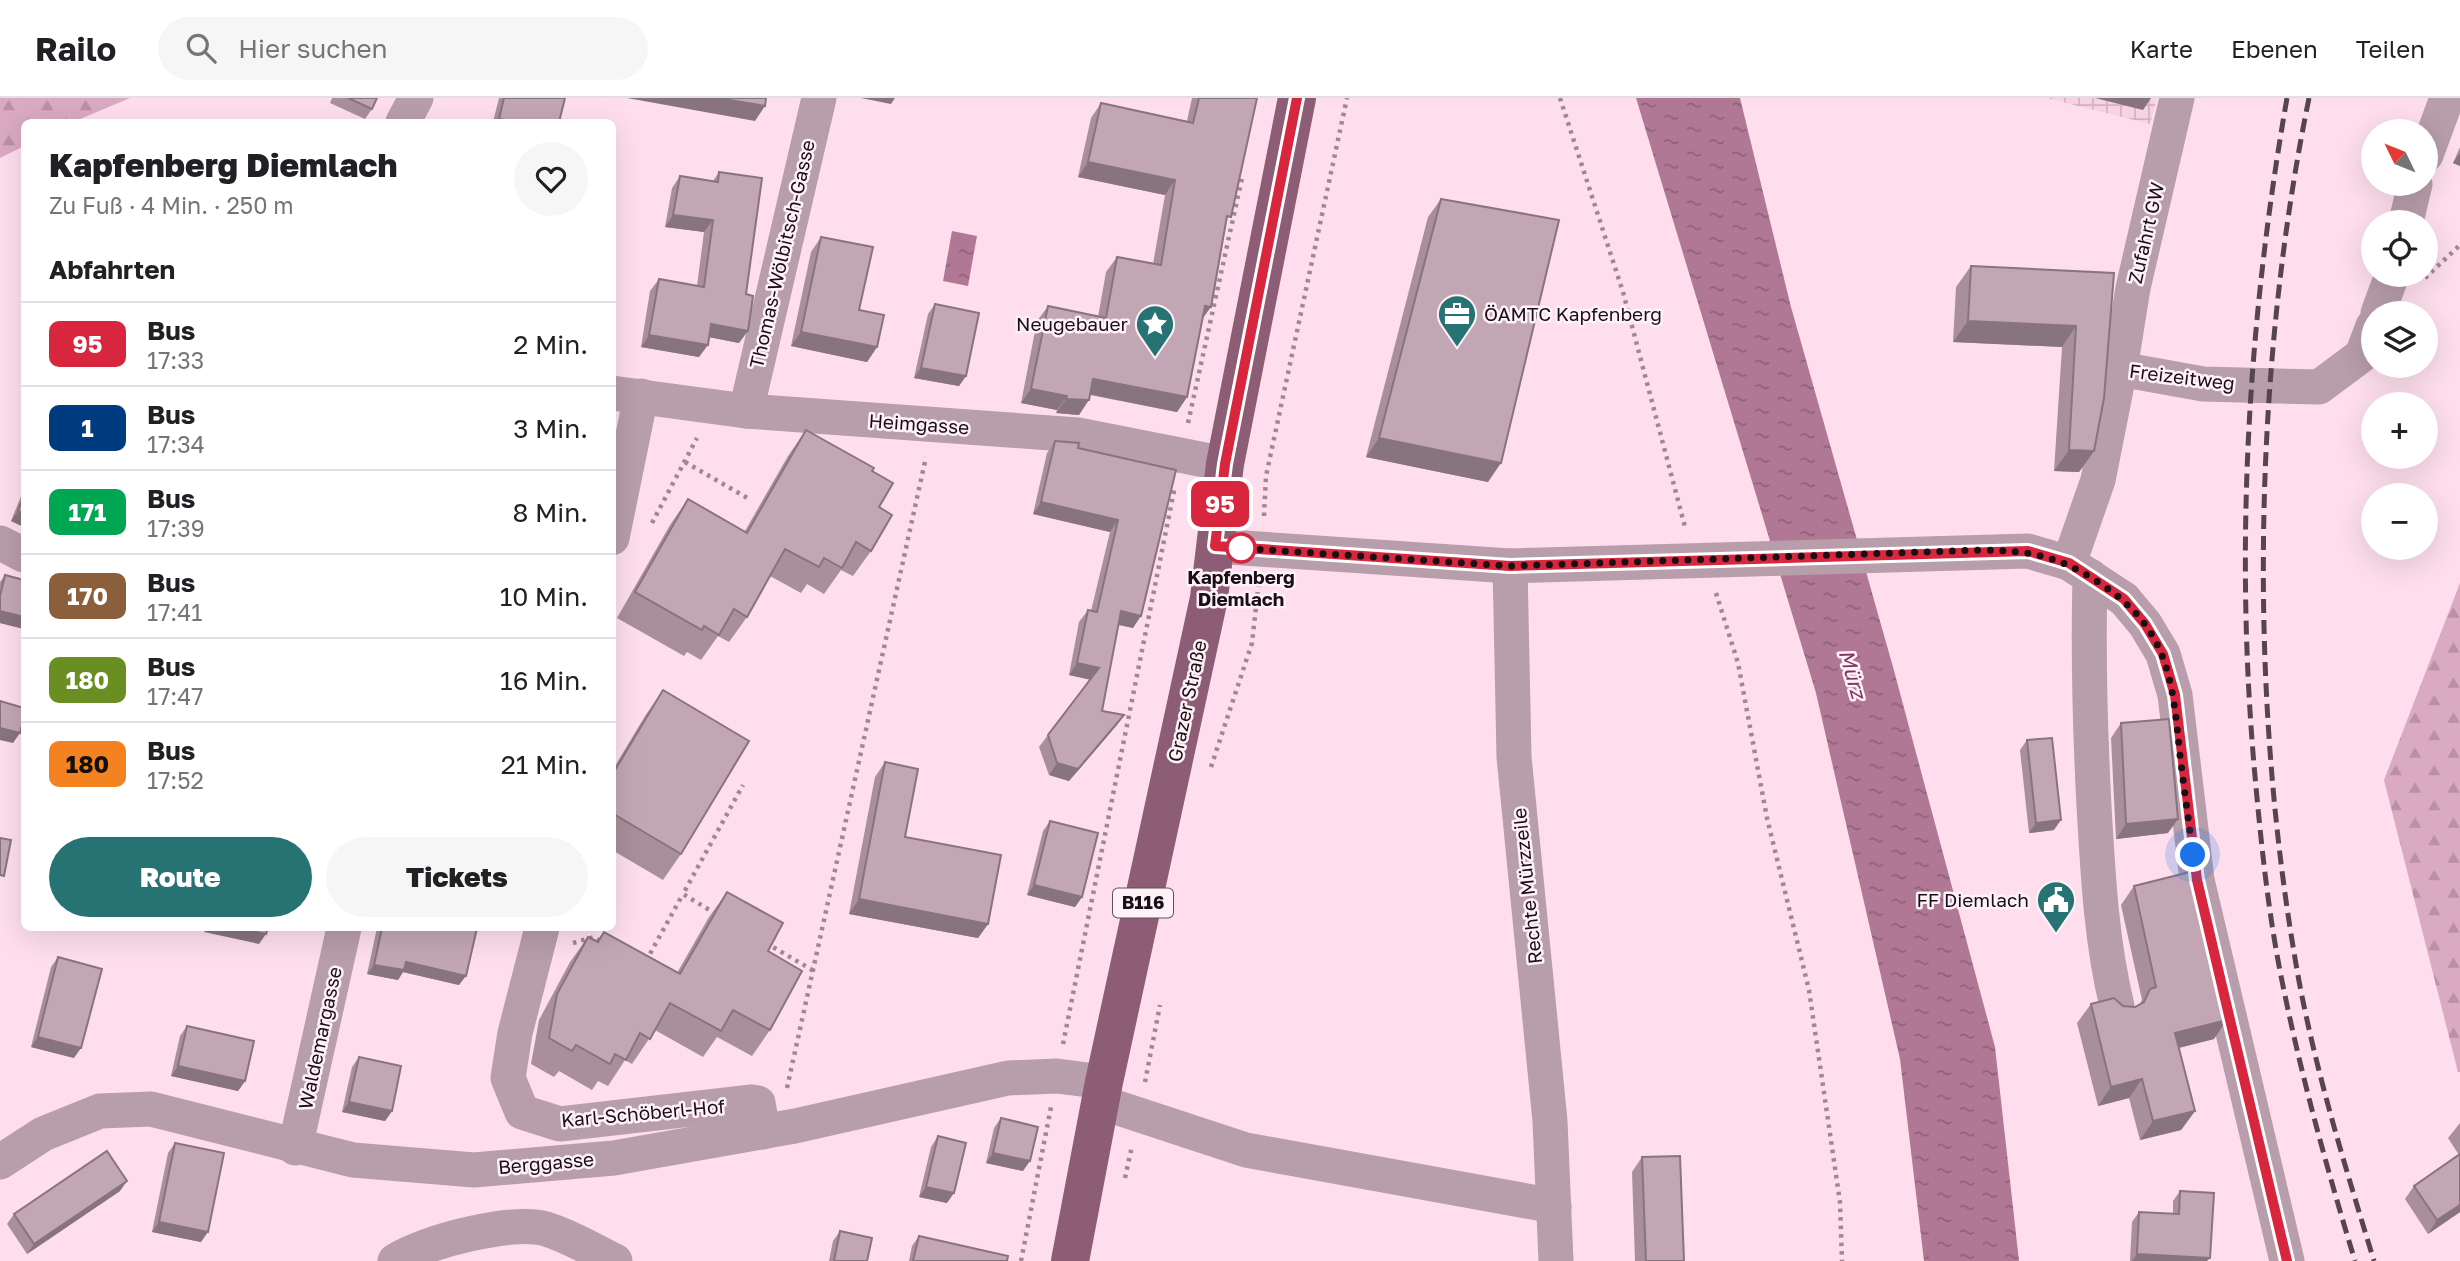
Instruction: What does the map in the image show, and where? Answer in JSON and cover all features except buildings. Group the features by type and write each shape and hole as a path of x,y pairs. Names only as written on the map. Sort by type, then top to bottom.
{"main road":[{"name":"Grazer Straße","path":"1070,1261 1102,1092 1209,598 1225,464 1297,98"}],"street":[{"path":"405,119 416,98"},
{"name":"Thomas-Wölbitsch-Gasse","path":"730,409 819,98"},
{"name":"Zufahrt GW","path":"2120,369 2133,288 2177,98"},
{"path":"2438,122 2447,98"},
{"name":"Freizeitweg","path":"2118,1006 2108,968 2096,878 2088,672 2079,570 2120,369 2203,384 2319,387 2361,356"},
{"path":"616,500 627,395"},
{"name":"Heimgasse","path":"627,395 730,409 1078,435 1225,464"},
{"path":"0,543 21,554"},
{"path":"1215,546 1510,566 2028,551 2079,570 2124,599 2145,624 2163,654 2175,695 2197,880 2287,1261"},
{"name":"Rechte Mürzzeile","path":"1510,566 1514,757 1550,1121 1556,1261"},
{"name":"Waldemargasse","path":"295,1148 343,931"},
{"name":"Karl-Schöberl-Hof","path":"540,935 515,1033 508,1078 522,1112 560,1124 752,1102 758,1103 771,1130"},
{"name":"Berggasse","path":"0,1163 43,1133 100,1111 151,1109 295,1148 353,1160 474,1170 614,1158 771,1130 1008,1078 1057,1076 1102,1092"},
{"path":"1102,1092 1246,1150 1554,1206"},
{"path":"395,1261 408,1252 478,1231 544,1228 615,1261"}],"path":[{"path":"1560,98 1619,280 1700,561 1738,663 1767,818 1809,990 1840,1202 1842,1261"},
{"path":"1021,1261 1181,455 1243,173"},
{"path":"649,528 685,462 730,409"},
{"path":"771,1130 814,971 933,426"},
{"path":"685,462 749,499"},
{"path":"634,960 644,965 743,785"},
{"path":"683,894 719,915"},
{"path":"540,935 575,943 594,937 614,948"},
{"path":"754,936 814,971"}],"shaded area":[{"path":"2046,98 2157,98 2150,124"}],"green space":[{"path":"0,98 130,98 80,119 21,119 21,148 0,158"},
{"path":"2460,583 2460,1072 2458,1072 2384,780"}],"water":[{"name":"Mürz","path":"1636,98 1740,98 1791,307 1893,667 1995,1047 2019,1261 1924,1261 1900,1059 1816,693"},
{"path":"952,231 977,236 968,286 943,281"}],"railway":[{"path":"2287,98 2262,269 2248,442 2246,614 2249,701 2261,836 2277,957 2306,1087 2355,1261"},
{"path":"2309,98 2290,204 2276,314 2267,426 2265,652 2271,764 2282,874 2306,1017 2323,1087 2374,1261"}],"bus line":[{"name":"95","path":"1297,98 1225,464 1215,546 1510,566 1743,561 1983,550 2028,551 2069,563 2124,599 2145,624 2163,654 2175,695 2180,756 2197,880 2287,1261"}],"place":[{"name":"ÖAMTC Kapfenberg","path":"1457,348"},
{"name":"Neugebauer","path":"1155,358"},
{"name":"Kapfenberg Diemlach","path":"1241,548"},
{"name":"FF Diemlach","path":"2056,934"}],"route":[{"path":"1241,548 1238,548 1510,566 1743,561 1983,550 2028,551 2069,563 2124,599 2145,624 2163,654 2175,695 2193,855"}]}
